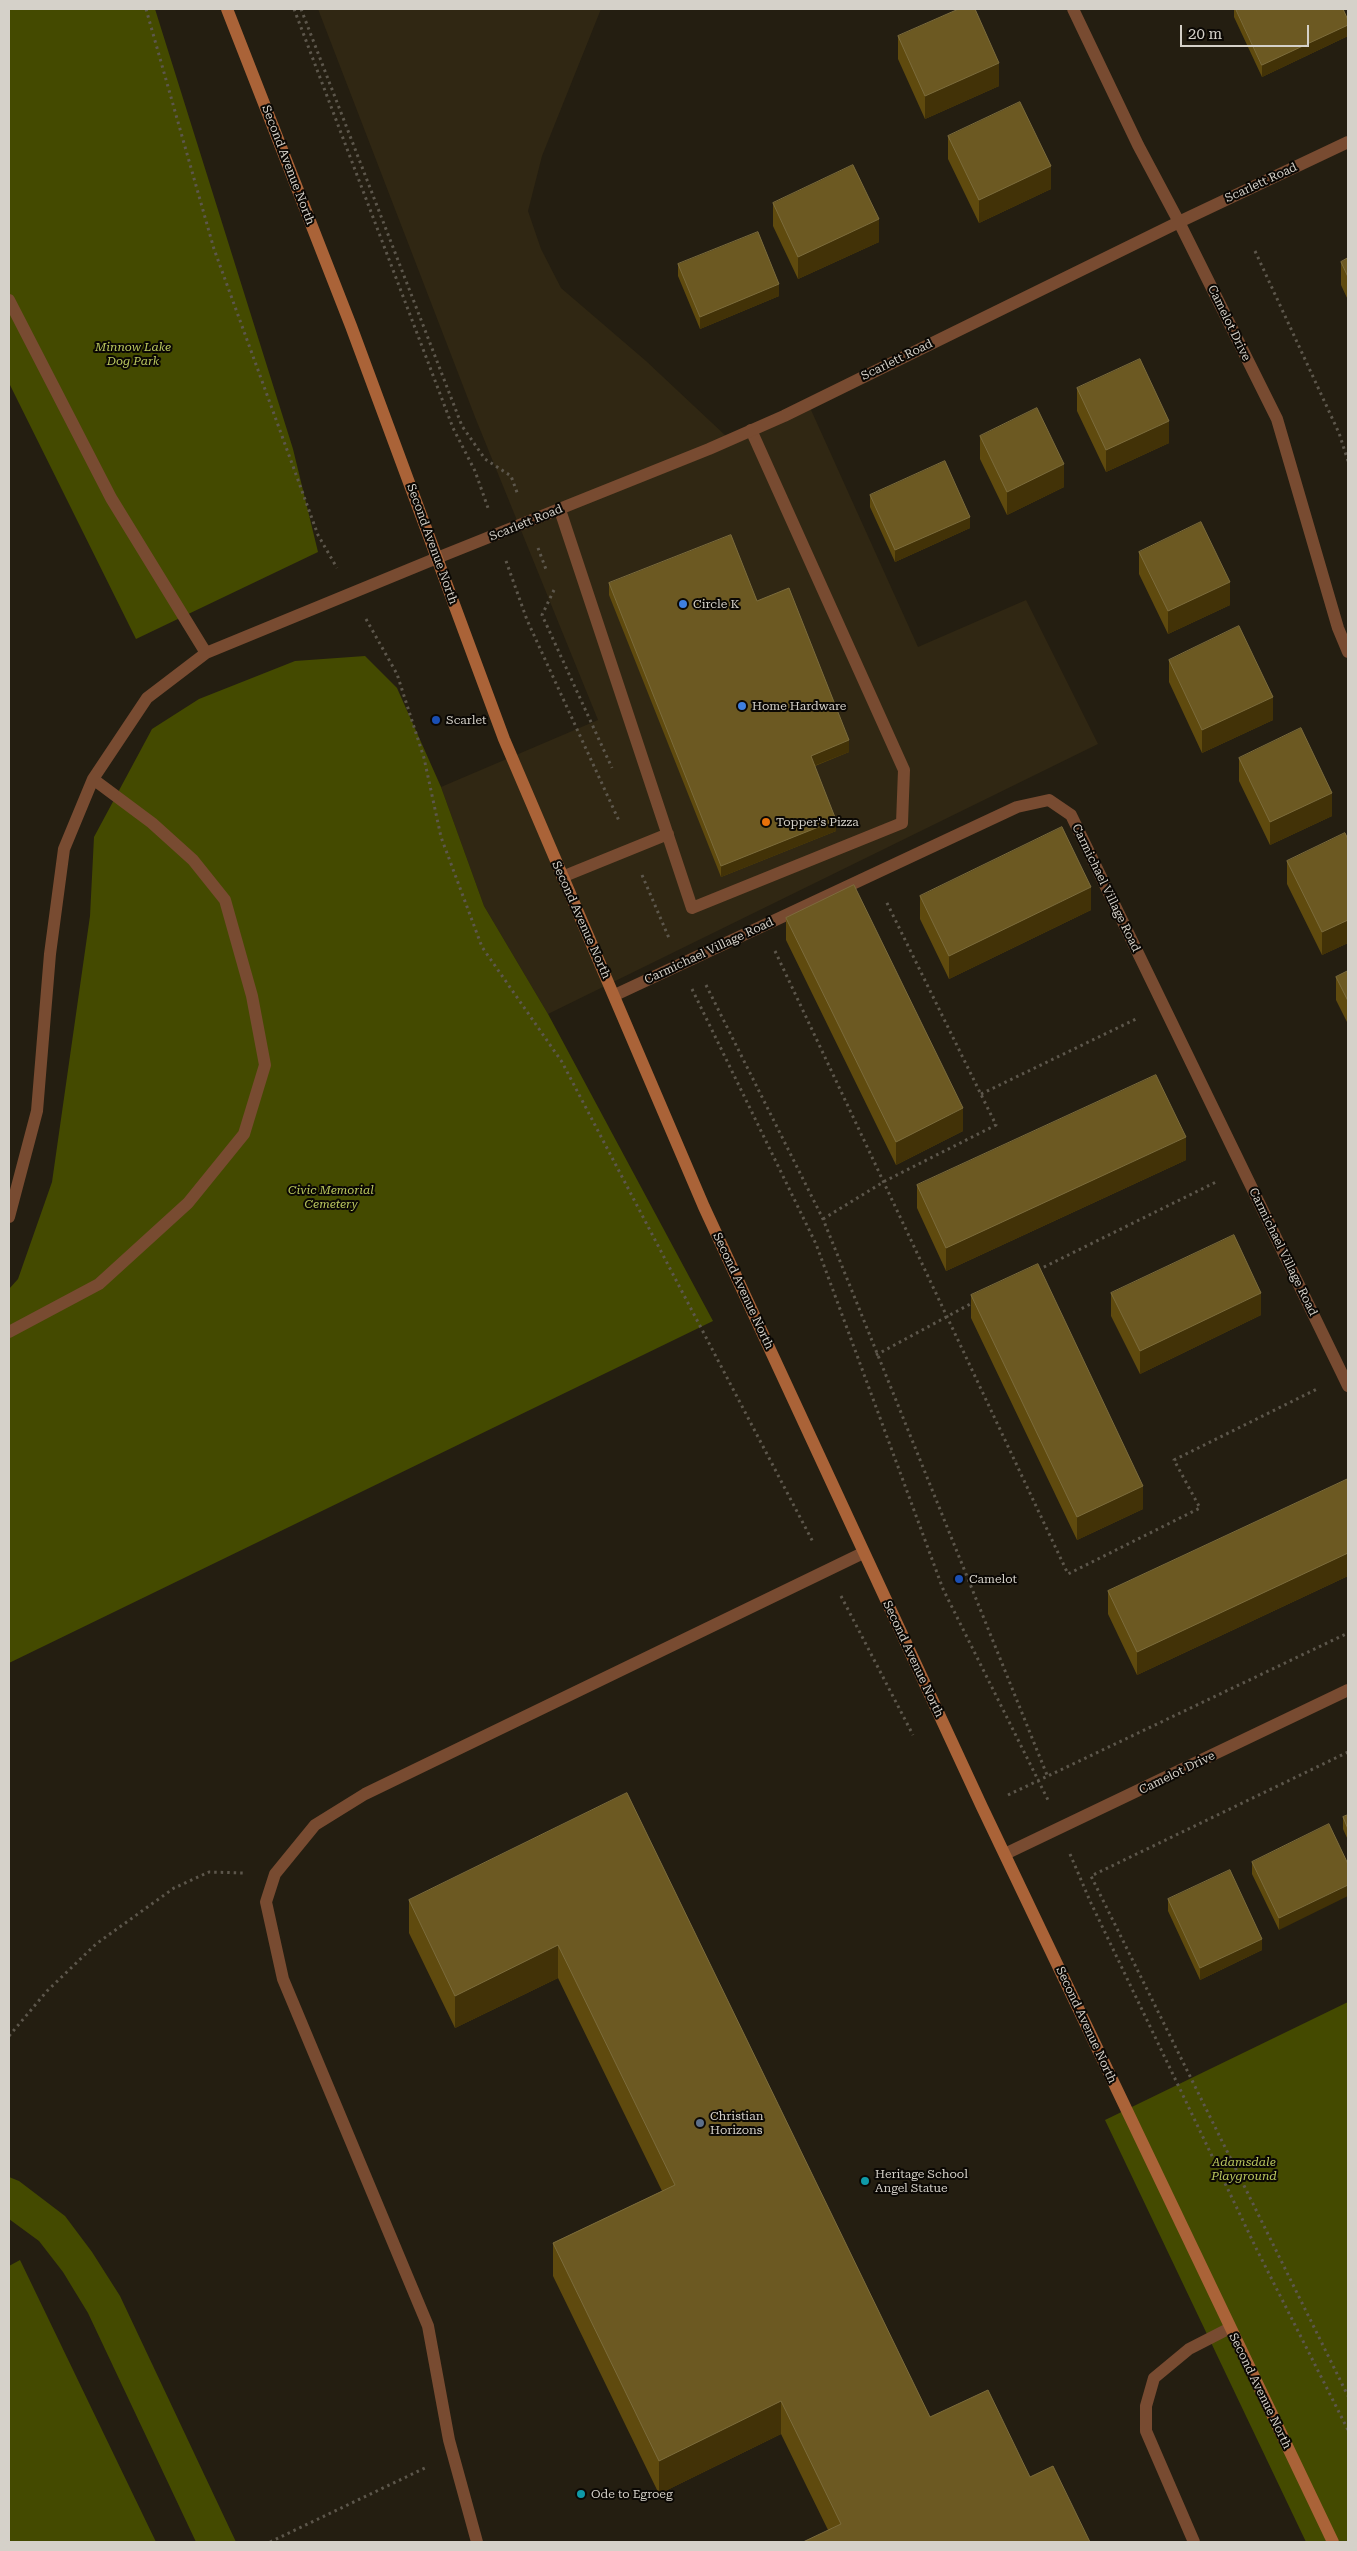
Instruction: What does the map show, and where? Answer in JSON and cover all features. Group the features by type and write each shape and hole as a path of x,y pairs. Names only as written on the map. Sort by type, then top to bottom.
{"main road":[{"name":"Second Avenue North","path":"227,9 351,326 504,739 704,1208 982,1807 1334,2542"}],"street":[{"name":"Camelot Drive","path":"1073,9 1138,145 1179,222 1277,419 1338,628 1348,652"},
{"name":"Scarlett Road","path":"9,1217 37,1111 50,954 64,849 93,779 147,698 206,653 351,592 529,523 751,430 1348,142"},
{"path":"9,300 111,498 206,653"},
{"path":"560,510 692,908 902,823 904,770 751,430"},
{"path":"9,1332 99,1284 188,1202 244,1134 265,1065 252,996 225,900 193,860 159,829 93,779"},
{"name":"Carmichael Village Road","path":"614,995 1017,807 1049,800 1071,815 1346,1381"},
{"path":"562,878 668,834"},
{"path":"476,2542 453,2454 428,2326 283,1979 266,1902 275,1874 315,1825 365,1794 863,1553"},
{"name":"Camelot Drive","path":"1005,1854 1060,1830 1348,1690"},
{"path":"1194,2542 1146,2432 1146,2406 1154,2378 1189,2349 1230,2328"}],"path":[{"path":"146,9 214,249 318,535 397,674 424,758 441,837 482,947 562,1062 915,1738"},
{"path":"294,9 453,428 475,471 527,620 631,848 680,965 816,1244 943,1589 1039,1780 1090,1901 1214,2159 1348,2430"},
{"path":"301,9 462,426 485,459 511,476 548,574"},
{"path":"1255,251 1339,433 1348,461"},
{"path":"551,582 554,591 542,615 613,770"},
{"path":"823,1219 884,1181 996,1125 873,874"},
{"path":"763,926 1068,1574 1200,1508 1174,1460 1346,1381"},
{"path":"693,959 823,1219 876,1355 1047,1775"},
{"path":"981,1094 1163,1006"},
{"path":"1037,1271 1243,1170"},
{"path":"876,1355 947,1315 983,1298"},
{"path":"982,1807 1348,1633"},
{"path":"1348,1752 1091,1876 1348,2396"},
{"path":"9,2036 48,1991 96,1944 174,1888 209,1872 275,1874"},
{"path":"270,2542 453,2454"}],"shaded area":[{"path":"318,9 601,9 542,156 528,211 541,249 561,288 646,361 727,437 807,401 918,647 1026,600 1098,744 548,1014 484,906 441,787 598,720 475,417"}],"green space":[{"name":"Minnow Lake Dog Park","path":"9,9 155,9 293,449 318,552 136,639 9,383"},
{"name":"Civic Memorial Cemetery","path":"365,656 397,688 441,787 484,906 548,1014 713,1321 9,1663 9,1289 18,1279 52,1182 90,916 94,837 152,729 199,699 295,661"},
{"name":"Adamsdale Playground","path":"1348,2002 1348,2542 1306,2542 1105,2120"},
{"path":"9,2177 19,2181 65,2216 92,2252 120,2296 236,2542 196,2542 88,2313 63,2272 39,2241 9,2219"},
{"path":"20,2260 156,2542 9,2542 9,2266"}],"building":[{"path":"959,9 975,9 999,63 925,96 898,36"},
{"path":"1236,9 1343,9 1348,25 1262,65"},
{"path":"1020,102 1051,166 979,200 948,136"},
{"path":"853,165 879,219 798,257 773,203"},
{"path":"758,232 779,284 700,317 678,264"},
{"path":"1348,258 1348,277 1341,262"},
{"path":"1140,359 1169,421 1106,450 1077,388"},
{"path":"1037,408 1064,464 1007,492 980,436"},
{"path":"945,461 970,517 895,550 870,495"},
{"path":"1201,522 1230,582 1168,611 1139,552"},
{"path":"731,535 757,601 789,588 849,740 811,756 836,820 721,866 609,583"},
{"path":"1239,626 1273,697 1202,730 1169,660"},
{"path":"1301,728 1332,793 1270,822 1239,758"},
{"path":"1062,827 1091,887 949,956 920,896"},
{"path":"1345,833 1348,839 1348,920 1322,932 1287,861"},
{"path":"854,885 963,1108 896,1142 786,918"},
{"path":"1348,971 1348,1001 1336,977"},
{"path":"1156,1075 1186,1137 946,1248 917,1185"},
{"path":"1234,1235 1261,1293 1140,1351 1111,1293"},
{"path":"1038,1264 1143,1486 1077,1517 971,1295"},
{"path":"1348,1479 1348,1553 1137,1652 1108,1591"},
{"name":"Christian Horizons","path":"627,1793 930,2417 988,2390 1030,2477 1053,2466 1090,2542 803,2542 841,2524 781,2401 659,2461 553,2243 675,2185 558,1945 455,1996 409,1900"},
{"path":"1348,1815 1348,1829 1343,1817"},
{"path":"1329,1824 1348,1864 1348,1885 1279,1918 1252,1862"},
{"path":"1230,1870 1262,1939 1200,1968 1168,1899"}],"place":[{"name":"Circle K","path":"683,604"},
{"name":"Home Hardware","path":"742,706"},
{"name":"Scarlet","path":"436,720"},
{"name":"Topper's Pizza","path":"766,822"},
{"name":"Camelot","path":"959,1579"},
{"name":"Christian Horizons","path":"700,2123"},
{"name":"Heritage School Angel Statue","path":"865,2181"},
{"name":"Ode to Egroeg","path":"581,2494"}]}
